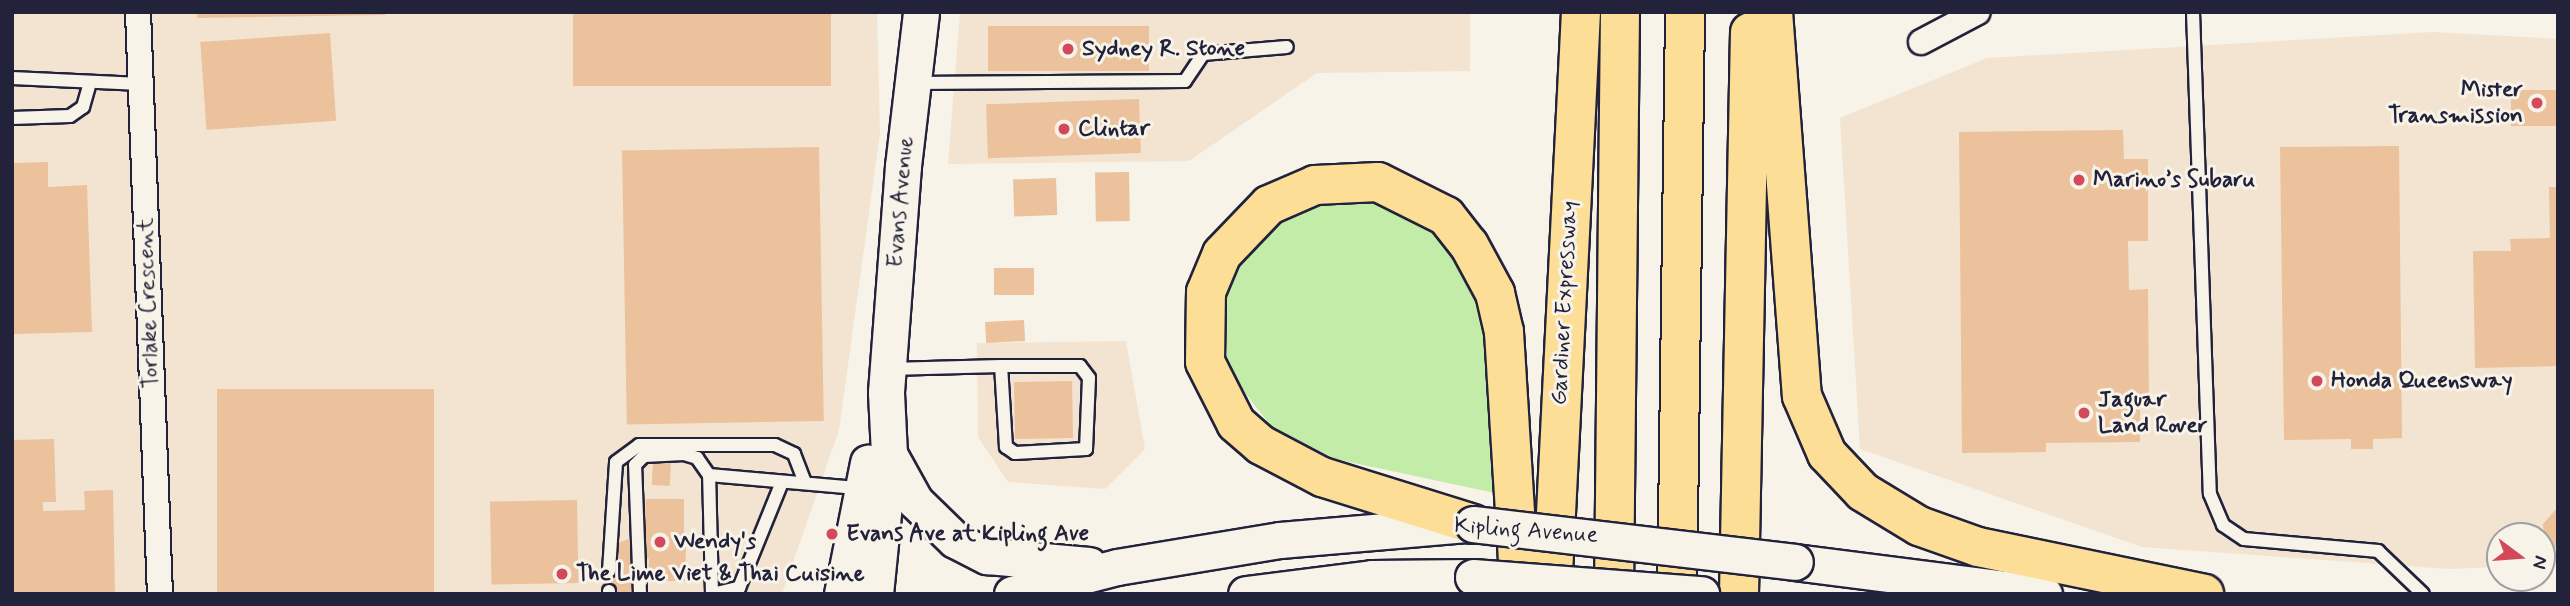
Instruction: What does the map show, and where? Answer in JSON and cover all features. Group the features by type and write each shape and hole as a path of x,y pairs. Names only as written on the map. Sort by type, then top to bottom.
{"highway":[{"name":"Gardiner Expressway","path":"1552,594 1581,12"},
{"name":"Gardiner Expressway","path":"1614,594 1620,12"},
{"path":"1677,594 1685,12"},
{"path":"1739,594 1751,12"},
{"path":"1773,12 1802,396 1827,454 1863,492 1919,526 1978,547 2204,594"},
{"path":"1472,524 1322,477 1261,445 1236,423 1205,362 1206,292 1222,254 1269,205 1315,185 1378,182 1446,216 1469,245 1495,293 1504,332 1520,594"}],"main road":[{"name":"Evans Avenue","path":"875,594 889,454 887,380 921,12"},
{"name":"Evans Avenue","path":"842,594 887,380"},
{"path":"889,454 915,501 955,540 987,556 1116,567"},
{"name":"Kipling Avenue","path":"1012,594 1116,567 1280,540 1472,524 2044,594"},
{"name":"Kipling Avenue","path":"1247,594 1372,578 1473,577 1701,594"}],"street":[{"name":"Torlake Crescent","path":"138,12 160,594"},
{"path":"1921,42 1978,12"}],"lane":[{"path":"2193,12 2210,494 2223,525 2244,539 2378,551 2423,594"},
{"path":"913,83 1185,81 1203,54 1287,47"},
{"path":"12,78 141,84"},
{"path":"12,118 70,116 83,107 90,83"},
{"path":"887,380 1001,366 1086,368 1086,449 1015,453 1006,447 1001,366"},
{"path":"609,571 616,462 639,445 775,445 794,454 805,483"},
{"path":"640,594 635,465 644,456 684,454 697,458 709,475 712,594 739,588 782,482"},
{"path":"709,475 863,488"}],"shaded area":[{"path":"12,12 877,12 880,133 839,430 782,594 12,594"},
{"path":"960,12 1470,12 1470,71 1317,73 1189,161 948,164"},
{"path":"2433,32 2558,39 2558,565 2556,522 2486,522 2486,568 2448,569 2142,547 1860,449 1840,118 1987,58"},
{"path":"1126,341 1145,449 1105,489 1008,482 978,437 977,343"}],"green space":[{"path":"1349,190 1435,222 1487,307 1495,493 1335,459 1271,426 1242,389 1223,351 1223,300 1238,259 1263,225"}],"building":[{"path":"197,12 385,12 385,15 197,18"},
{"path":"573,12 831,12 831,86 573,86"},
{"name":"Sydney R. Stone","path":"988,26 1149,26 1149,71 988,71"},
{"path":"330,33 336,121 206,130 200,42"},
{"path":"2511,90 2558,90 2558,126 2511,126"},
{"name":"Clintar","path":"1139,99 1141,153 988,158 986,104"},
{"path":"2123,130 2124,159 2148,159 2148,241 2128,241 2129,290 2148,289 2149,403 2140,403 2140,442 2046,443 2046,452 1962,453 1959,132"},
{"path":"2399,146 2402,438 2373,439 2373,449 2351,449 2351,439 2284,440 2280,147"},
{"path":"819,147 824,421 627,424 622,150"},
{"path":"48,162 48,187 87,185 92,332 12,334 12,163"},
{"path":"1129,172 1130,221 1096,222 1095,173"},
{"path":"1056,178 1057,215 1014,216 1013,180"},
{"path":"2549,187 2558,187 2558,366 2475,368 2473,251 2511,251 2510,239 2550,238"},
{"path":"994,268 1034,268 1034,295 994,295"},
{"path":"1024,320 1025,341 986,343 985,322"},
{"path":"1072,381 1073,438 1015,439 1014,382"},
{"path":"217,389 434,389 434,594 217,594"},
{"path":"54,439 56,502 43,502 43,511 85,510 84,491 113,490 115,594 12,594 12,440"},
{"path":"653,461 671,462 670,486 652,485"},
{"name":"Wendy's","path":"646,499 684,499 684,537 677,546 686,547 685,581 648,581 649,559 642,559"},
{"path":"577,500 578,583 491,585 490,502"},
{"path":"2558,507 2558,547 2556,522 2545,522"},
{"path":"629,539 636,593 603,591 602,571 617,570 615,544"}],"place":[{"name":"Sydney R. Stone","path":"1068,49"},
{"name":"Mister Transmission","path":"2537,103"},
{"name":"Clintar","path":"1064,129"},
{"name":"Marino’s Subaru","path":"2079,180"},
{"name":"Honda Queensway","path":"2317,381"},
{"name":"Jaguar Land Rover","path":"2084,413"},
{"name":"Evans Ave at Kipling Ave","path":"832,534"},
{"name":"Wendy's","path":"660,542"},
{"name":"The Lime Viet & Thai Cuisine","path":"562,574"}]}
